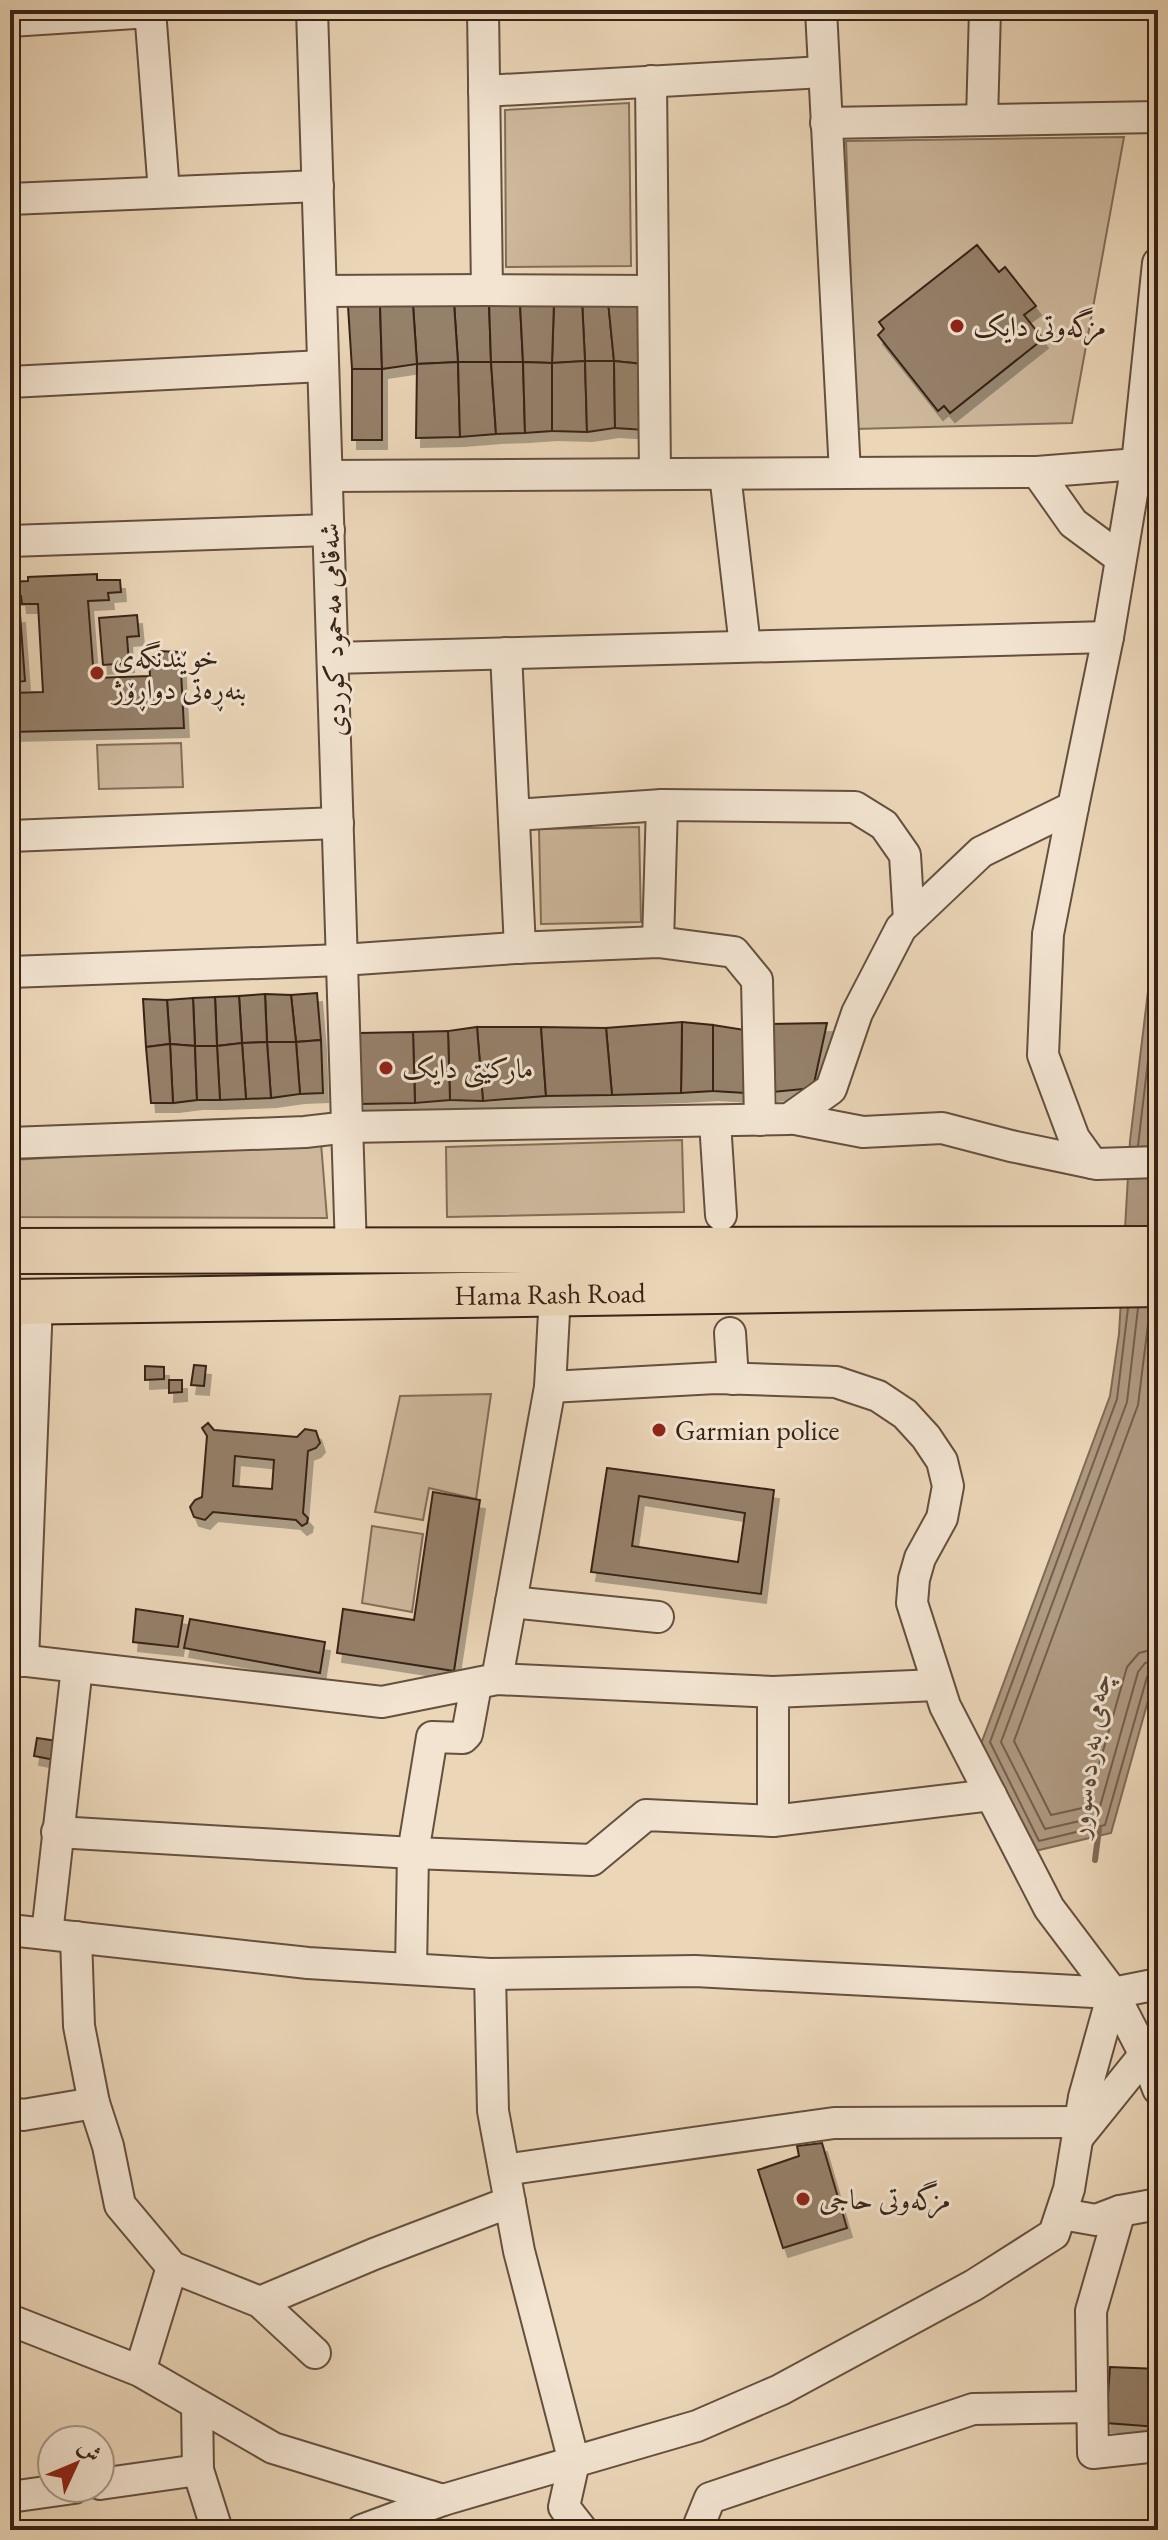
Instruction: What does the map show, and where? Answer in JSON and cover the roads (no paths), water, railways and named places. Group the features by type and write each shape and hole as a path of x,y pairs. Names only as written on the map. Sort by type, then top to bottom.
{"highway":[{"path":"1088,1267 1158,1249"},
{"name":"Hama Rash Road","path":"10,1251 351,1250 853,1269 1088,1267"},
{"path":"1088,1267 1158,1284"},
{"name":"Hama Rash Road","path":"23,1302 555,1294 853,1269"}],"street":[{"name":"شەقامی مەحمود کوردی","path":"312,10 351,1250"},
{"path":"483,10 487,290"},
{"path":"821,10 845,473"},
{"path":"982,120 985,10"},
{"path":"10,21 150,11 164,192"},
{"path":"484,91 823,72"},
{"path":"651,81 655,474"},
{"path":"826,123 1158,117"},
{"path":"10,199 318,186"},
{"path":"1092,1163 1074,1138 1043,1055 1048,934 1108,637 1137,464 1158,263"},
{"path":"321,291 653,291"},
{"path":"10,382 323,366"},
{"path":"327,476 1037,472 1137,464"},
{"path":"1037,472 1073,523 1119,557"},
{"path":"725,474 745,646"},
{"path":"10,541 329,530"},
{"path":"333,658 1108,637"},
{"path":"506,653 520,948"},
{"path":"515,815 662,805 855,807 884,825 905,855 909,920"},
{"path":"658,942 662,805"},
{"path":"775,1119 831,1089 857,1013 901,928 981,852 1073,807"},
{"path":"10,836 338,823"},
{"path":"10,972 342,960 658,942 734,952 757,980 775,1119"},
{"path":"10,1143 305,1132 348,1127 775,1119 863,1132 942,1128 1092,1163 1158,1162"},
{"path":"715,1122 721,1215"},
{"path":"382,1702 432,1737 463,1738 467,1734 511,1602 550,1387 555,1294"},
{"path":"23,1302 16,1660 382,1702 486,1682 773,1692 937,1685"},
{"path":"730,1333 733,1379"},
{"path":"550,1387 733,1379 836,1382 878,1396 905,1414 942,1461 948,1486 942,1518 920,1558 912,1603 937,1685 1049,1908 1151,2046 1158,2089"},
{"path":"511,1602 658,1617"},
{"path":"77,1667 57,1832 61,1935 94,2103 108,2146 120,2205 172,2267 260,2302 315,2353"},
{"path":"773,1692 773,1821"},
{"path":"411,1969 413,1853 432,1737"},
{"path":"57,1832 592,1860 646,1815 773,1821 991,1795"},
{"path":"10,1930 308,1963 490,1974 695,1971 1113,1993 1158,1984"},
{"path":"490,1974 493,2111 519,2251 574,2462 564,2507 582,2530"},
{"path":"362,2530 443,2500 697,2426 780,2390 974,2285 1054,2234 1069,2189 1084,2097 1113,1993"},
{"path":"1079,2129 1151,2046"},
{"path":"10,2112 23,2115 94,2103"},
{"path":"504,2170 834,2123 1079,2129"},
{"path":"260,2302 510,2202"},
{"path":"1062,2214 1096,2220 1120,2211 1158,2204"},
{"path":"1120,2211 1091,2311 1093,2453 1158,2446"},
{"path":"140,2371 172,2267"},
{"path":"10,2320 140,2371 273,2448 443,2500"},
{"path":"197,2405 198,2470 217,2530"},
{"path":"697,2530 710,2498 973,2409 1092,2407"},
{"path":"116,2482 198,2470"},
{"path":"10,2497 36,2493"}],"water":[{"path":"1158,908 1158,1665 1111,1833 1035,1851 981,1744 1110,1396 1119,1334 1130,1141"}],"waterway":[{"name":"چەمی بەردەسوور","path":"1095,1860 1099,1829"}],"place":[{"name":"مزگەوتی دایک","path":"957,326"},
{"name":"خوێندنگەی بنەڕەتی دواڕۆژ","path":"97,673"},
{"name":"مارکێتی دایک","path":"386,1068"},
{"name":"Garmian police","path":"659,1430"},
{"name":"مزگەوتی حاجی","path":"803,2199"}]}
